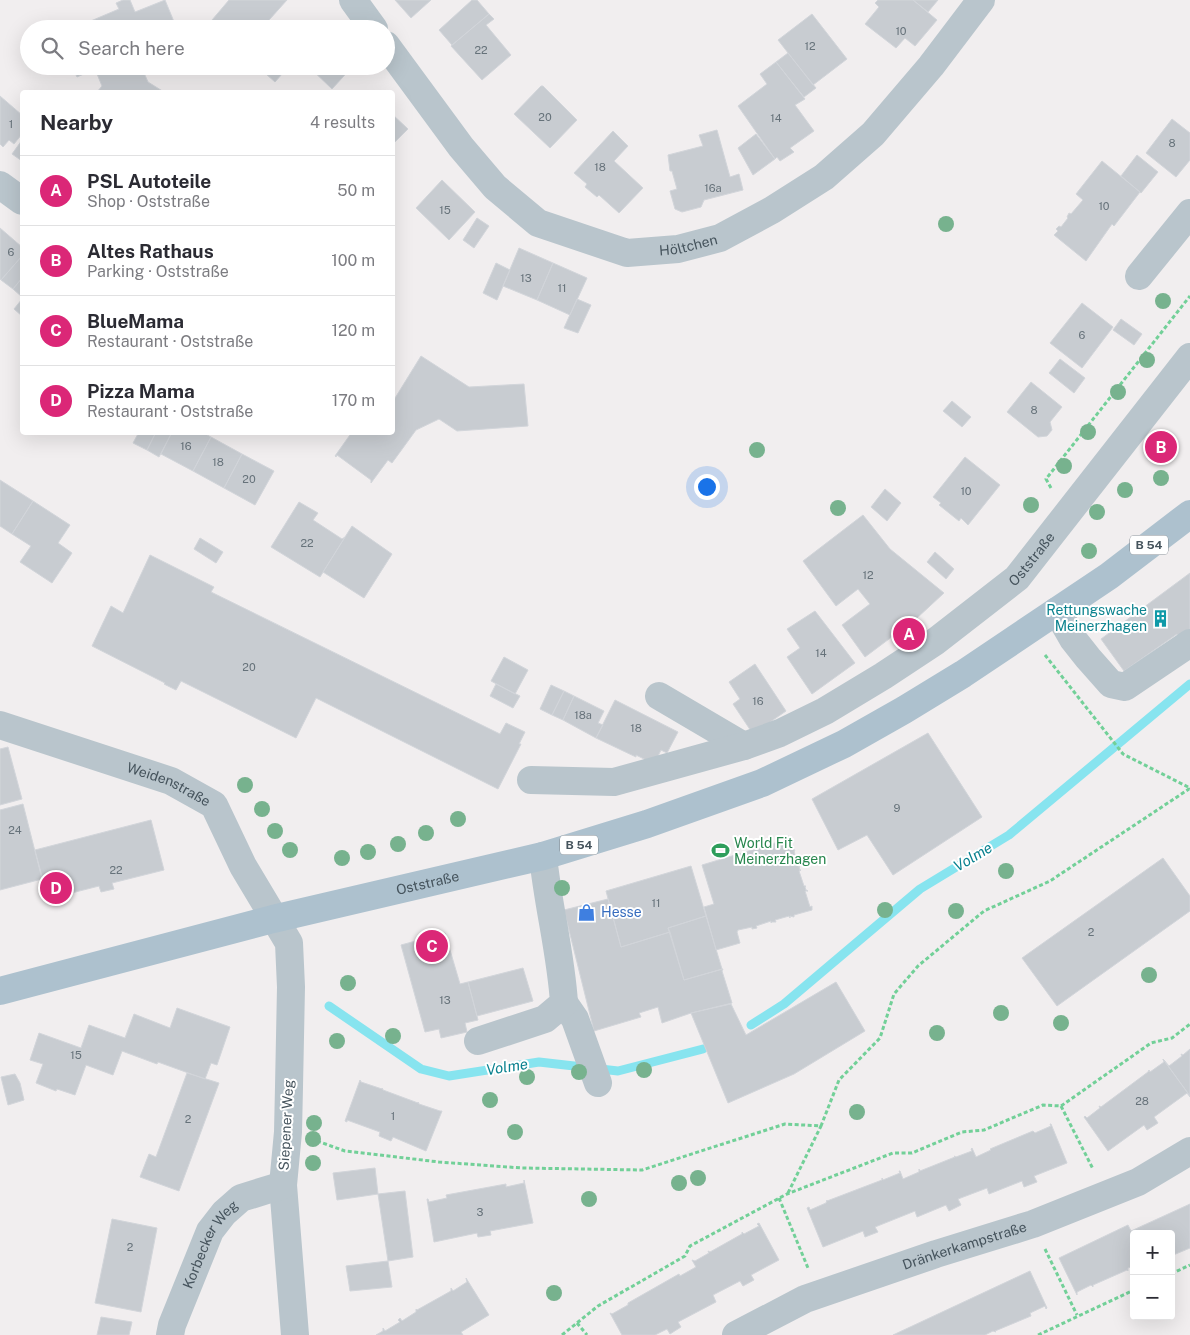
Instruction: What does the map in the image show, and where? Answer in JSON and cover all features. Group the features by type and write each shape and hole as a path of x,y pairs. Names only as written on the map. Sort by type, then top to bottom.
{"main road":[{"name":"Oststraße","path":"0,991 273,919 543,856 647,824 762,783 844,744 904,710 1109,576 1190,514"}],"street":[{"path":"353,0 367,20"},
{"name":"Höltchen","path":"395,57 461,147 495,188 538,223 627,253 678,249 720,238 772,210 824,177 873,134 931,66 981,0"},
{"path":"0,185 20,200"},
{"path":"1138,276 1190,213"},
{"name":"Oststraße","path":"531,780 614,782 744,746 780,733 824,711 883,676 936,641 1017,578 1190,357"},
{"path":"1057,611 1073,639 1112,684 1125,687 1190,643"},
{"path":"659,696 744,746"},
{"path":"824,711 844,744"},
{"name":"Weidenstraße","path":"0,725 172,780 214,805 243,866 273,919"},
{"path":"543,856 564,1003 575,1019 594,1071"},
{"name":"Siepener Weg","path":"273,919 290,944 288,1132 283,1185 295,1335"},
{"path":"478,1041 545,1019 564,1003"},
{"name":"Dränkerkampstraße","path":"736,1335 805,1299 1033,1224 1138,1182 1190,1151"},
{"name":"Korbecker Weg","path":"170,1335 172,1325 210,1231 224,1213 241,1198 283,1185"}],"path":[{"path":"1067,514 1046,479 1190,296"},
{"path":"787,1194 821,1126 839,1080 880,1038 894,994 918,966 984,911 1050,882 1190,789 1123,754 1026,632"},
{"path":"562,1335 598,1306 684,1256 690,1246 787,1194 893,1153 912,1152 962,1132 984,1130 1043,1105 1061,1106 1151,1043 1172,1038 1190,1024"},
{"path":"1061,1106 1106,1194"},
{"path":"288,1132 345,1151 439,1162 522,1168 642,1170 785,1124 821,1126"},
{"path":"779,1198 819,1294"},
{"path":"1033,1224 1077,1315"},
{"path":"1175,1272 1190,1265"},
{"path":"1038,1335 1077,1315 1130,1292"},
{"path":"577,1323 587,1335"}],"building":[{"path":"130,0 135,12 165,0 173,20 93,20 119,9 116,3"},
{"path":"229,0 287,0 269,20 212,20"},
{"path":"395,0 431,0 411,18"},
{"path":"472,0 477,0 489,14 452,45 439,30"},
{"path":"878,0 913,0 937,20 915,46 905,38 896,48 865,24 879,7 875,3"},
{"path":"913,0 938,0 928,12"},
{"path":"489,14 494,19 486,25 511,55 482,80 451,46"},
{"path":"812,14 847,59 813,85 778,40"},
{"path":"788,53 816,88 804,97 776,62"},
{"path":"776,62 805,99 795,105 814,131 790,148 794,152 780,161 777,157 775,159 738,106 767,84 760,74"},
{"path":"97,75 145,75 148,82 161,90 99,90 102,86"},
{"path":"267,75 281,75 275,82"},
{"path":"317,75 345,75 332,89"},
{"path":"541,86 577,120 550,148 514,114"},
{"path":"0,96 20,113 20,136 14,144 9,140 3,147 0,144"},
{"path":"395,117 408,129 395,142"},
{"path":"1172,119 1190,133 1190,160 1176,177 1146,153"},
{"path":"717,130 730,177 739,174 743,190 704,200 701,207 682,212 675,209 670,191 677,189 672,171 670,171 668,155 703,146 699,135"},
{"path":"613,131 628,146 614,161 643,188 619,213 599,195 597,197 585,187 587,184 574,173"},
{"path":"756,134 775,159 753,175 738,148"},
{"path":"20,143 20,160 12,154"},
{"path":"1137,155 1158,172 1141,193 1121,176"},
{"path":"1102,161 1140,192 1114,226 1112,224 1086,261 1054,235 1058,231 1056,229 1059,226 1061,227 1068,218 1069,213 1071,214 1083,200 1076,194"},
{"path":"442,180 475,212 449,240 416,208"},
{"path":"477,218 489,226 474,248 463,240"},
{"path":"0,228 20,245 20,258 0,279"},
{"path":"519,248 553,263 537,300 503,286"},
{"path":"20,258 20,280 13,289 1,280"},
{"path":"496,263 510,270 497,300 483,293"},
{"path":"553,263 587,278 570,315 537,300"},
{"path":"20,280 20,295 13,289"},
{"path":"577,299 591,305 578,333 564,328"},
{"path":"20,302 20,314 14,309"},
{"path":"1082,303 1113,327 1082,368 1050,343"},
{"path":"1121,319 1142,334 1134,345 1113,330"},
{"path":"421,356 469,387 524,384 528,426 457,431 439,419 416,430 392,463 388,460 371,483 371,480 337,455 335,456 350,435 395,435 395,398"},
{"path":"1060,359 1085,378 1074,393 1049,373"},
{"path":"1031,382 1062,407 1050,422 1052,430 1047,436 1038,437 1007,412"},
{"path":"952,401 971,417 962,427 943,411"},
{"path":"137,435 154,435 147,450 133,443"},
{"path":"154,435 170,435 159,457 147,450"},
{"path":"170,435 207,435 211,437 193,471 161,454"},
{"path":"211,437 242,454 224,488 193,471"},
{"path":"242,454 274,471 255,505 224,488"},
{"path":"965,457 1000,485 968,525 961,518 959,521 939,505 941,503 933,497"},
{"path":"0,480 33,501 12,534 0,526"},
{"path":"885,489 901,503 887,521 871,507"},
{"path":"33,501 70,525 58,543 72,553 52,583 20,562 31,546 12,534"},
{"path":"299,502 318,513 313,520 342,539 345,537 320,577 271,547"},
{"path":"863,515 890,549 944,593 917,618 865,657 842,625 870,604 858,589 836,606 803,561"},
{"path":"352,526 392,554 364,598 323,572"},
{"path":"200,538 223,552 216,563 194,549"},
{"path":"935,552 954,569 946,579 927,562"},
{"path":"150,555 214,587 211,592 500,734 506,723 525,732 519,744 521,744 498,789 316,698 296,738 181,681 176,690 92,646 111,606 123,613"},
{"name":"Rettungswache Meinerzhagen","path":"1190,573 1190,633 1181,640 1177,634 1124,671 1101,639"},
{"path":"815,611 855,663 812,694 787,657 800,648 787,629"},
{"path":"504,657 528,670 515,694 491,681"},
{"path":"755,664 786,711 753,734 733,704 740,699 729,682"},
{"path":"496,684 520,696 513,708 490,696"},
{"path":"551,685 564,691 552,715 540,709"},
{"path":"564,691 574,696 563,720 552,715"},
{"path":"574,696 604,711 598,723 603,725 596,738 563,720"},
{"path":"615,700 678,732 667,753 661,750 656,760 650,762 596,738"},
{"path":"928,733 982,817 893,875 867,835 838,850 812,799"},
{"path":"8,747 22,799 0,805 0,749"},
{"path":"23,804 42,879 0,890 0,810"},
{"path":"151,820 164,870 112,883 114,889 101,892 99,886 48,899 35,850"},
{"path":"789,836 801,870 799,871 804,886 806,886 808,891 805,891 812,910 794,915 794,917 790,916 790,918 789,916 775,920 776,922 771,923 771,921 756,926 757,928 752,929 752,927 738,930 740,943 716,950 704,907 714,904 702,865 788,839 787,837"},
{"path":"1163,858 1190,896 1190,911 1057,1006 1022,958"},
{"path":"691,866 706,916 668,928 670,932 621,947 606,891"},
{"path":"608,899 621,947 670,932 684,980 723,969 732,1003 691,1013 662,1023 658,1007 639,1013 641,1017 594,1031 564,910"},
{"path":"706,916 722,969 684,980 668,928"},
{"path":"445,933 460,984 468,982 478,1020 465,1023 467,1032 441,1038 439,1029 425,1032 401,945"},
{"path":"523,968 533,1001 477,1016 468,982"},
{"path":"836,982 865,1031 794,1074 728,1103 691,1013 731,1004 746,1035"},
{"path":"177,1008 230,1027 217,1065 211,1063 205,1079 122,1051 113,1075 86,1065 75,1095 57,1089 56,1091 36,1083 43,1064 30,1060 39,1033 81,1048 89,1025 125,1038 134,1014 170,1028"},
{"path":"1190,1049 1190,1096 1163,1059 1169,1066 1182,1056 1181,1054 1183,1055"},
{"path":"1163,1059 1190,1097 1187,1093 1154,1117 1158,1123 1147,1130 1144,1125 1108,1151 1084,1117 1087,1118 1100,1108 1099,1106 1101,1107 1149,1070 1150,1072 1164,1062"},
{"path":"187,1073 219,1083 179,1191 140,1177 149,1154 156,1157"},
{"path":"15,1074 20,1083 24,1100 8,1105 1,1077"},
{"path":"360,1080 419,1104 442,1111 426,1151 393,1137 391,1141 379,1136 380,1132 347,1120 347,1122 345,1121"},
{"path":"1051,1124 1067,1163 1034,1176 1037,1182 1024,1187 1022,1181 989,1194 987,1188 958,1199 961,1205 949,1211 946,1205 917,1217 915,1211 875,1227 878,1232 865,1237 863,1231 823,1247 807,1208 809,1207 810,1210 826,1203 827,1200 882,1180 882,1178 883,1180 900,1173 899,1171 900,1171 903,1179 919,1172 919,1169 920,1171 954,1156 972,1151 972,1148 976,1157 1033,1131 1035,1133 1051,1126"},
{"path":"375,1168 378,1194 337,1200 333,1173"},
{"path":"524,1180 533,1223 490,1231 491,1235 478,1237 477,1233 434,1242 427,1199 429,1202 447,1198 446,1195 506,1184 506,1187 524,1183"},
{"path":"405,1191 413,1257 388,1261 378,1194"},
{"path":"1190,1204 1190,1248 1175,1254 1175,1230 1133,1230"},
{"path":"112,1219 157,1228 141,1312 95,1303"},
{"path":"759,1223 779,1260 751,1275 754,1280 743,1286 740,1281 713,1295 716,1302 678,1322 681,1327 670,1334 667,1329 655,1335 622,1335 610,1313 612,1314 628,1305 628,1303 679,1274 680,1276 696,1267 692,1260 695,1261 709,1253 708,1251 710,1252 742,1234 742,1232 744,1234 759,1226 757,1224"},
{"path":"1128,1225 1130,1230 1130,1267 1128,1271 1093,1285 1093,1287 1091,1285 1077,1292 1077,1295 1059,1258"},
{"path":"388,1261 392,1287 350,1291 346,1266"},
{"path":"1030,1271 1047,1308 1046,1309 1045,1306 1030,1313 1031,1316 985,1335 893,1335"},
{"path":"466,1278 489,1315 461,1332 463,1335 376,1335 383,1331 383,1328 385,1331 400,1322 398,1320 400,1318 402,1321 416,1312 416,1309 451,1291 451,1288 453,1291 467,1282"},
{"path":"101,1317 132,1322 129,1335 97,1335"}],"waterway":[{"name":"Volme","path":"751,1025 784,1004 920,889 1009,835 1190,684"},
{"name":"Volme","path":"329,1006 421,1069 449,1076 539,1062 618,1071 703,1049"}],"place":[{"name":"Altes Rathaus","path":"1161,447"},
{"name":"Rettungswache Meinerzhagen","path":"1161,618"},
{"name":"PSL Autoteile","path":"909,634"},
{"name":"World Fit Meinerzhagen","path":"720,851"},
{"name":"Pizza Mama","path":"56,888"},
{"name":"Hesse","path":"587,912"},
{"name":"BlueMama","path":"432,946"}]}
